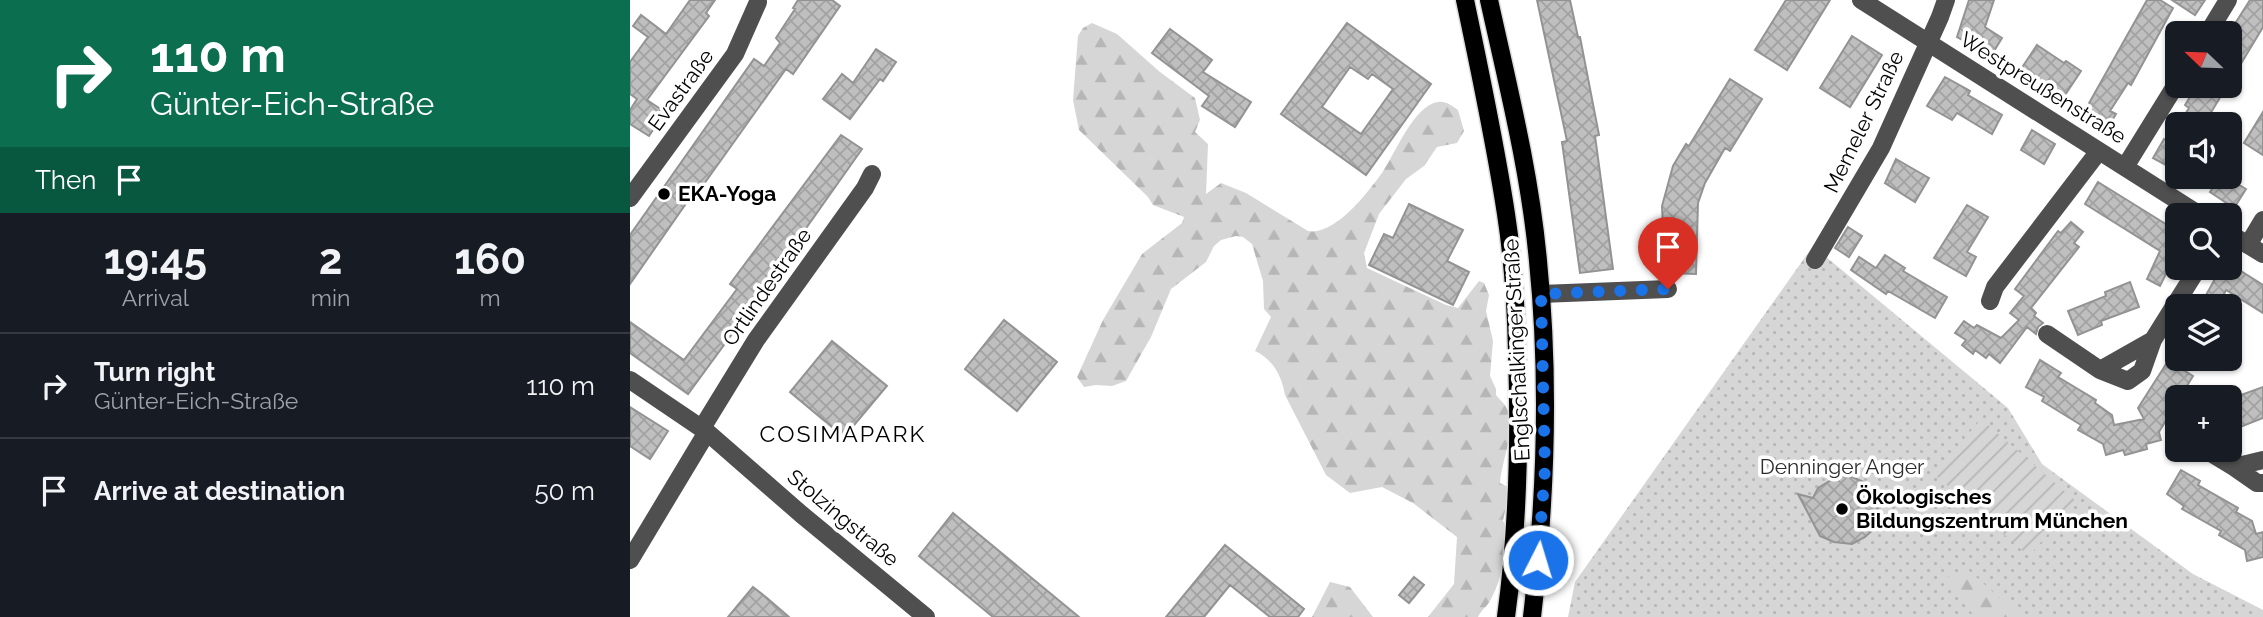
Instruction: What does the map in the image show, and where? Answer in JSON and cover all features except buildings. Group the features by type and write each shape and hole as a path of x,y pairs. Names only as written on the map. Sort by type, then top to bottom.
{"main road":[{"name":"Englschalkinger Straße","path":"1465,0 1492,127 1507,216 1516,305 1518,471 1513,564 1506,617"},
{"name":"Englschalkinger Straße","path":"1489,0 1519,136 1541,294 1545,469 1532,617"}],"street":[{"name":"Westpreußenstraße","path":"1861,0 2181,203"},
{"name":"Memeler Straße","path":"1815,260 1881,148 1946,0"},
{"path":"2215,21 2228,0"},
{"name":"Evastraße","path":"630,198 735,54 758,2"},
{"path":"2125,167 2168,98"},
{"path":"1990,301 1995,287 2099,151"},
{"name":"Ortlindestraße","path":"630,560 756,340 865,188 872,174"},
{"path":"2255,249 2263,220"},
{"path":"2047,334 2100,370 2153,340 2190,280"},
{"path":"1541,294 1668,289"},
{"name":"Stolzingstraße","path":"630,380 705,430 801,514 926,617"},
{"path":"2234,467 2263,460"},
{"path":"2226,462 2258,483 2263,482"}],"green space":[{"path":"1092,23 1117,34 1160,72 1195,98 1200,120 1195,132 1208,144 1206,194 1221,183 1246,193 1308,231 1329,227 1360,201 1382,173 1413,121 1429,105 1446,103 1458,110 1464,131 1457,143 1437,147 1424,166 1406,179 1379,214 1364,253 1367,268 1446,305 1458,308 1479,281 1484,283 1489,295 1486,311 1493,341 1490,376 1496,395 1506,407 1510,424 1500,483 1510,488 1503,521 1508,529 1501,573 1490,601 1478,617 1428,617 1454,584 1457,537 1413,503 1382,487 1350,493 1326,475 1285,395 1276,369 1255,351 1271,317 1264,309 1263,281 1252,244 1243,237 1221,240 1214,246 1206,262 1171,289 1151,337 1126,381 1112,386 1084,387 1077,377 1103,320 1142,254 1182,223 1184,217 1153,205 1079,130 1073,100 1078,36 1083,28"},
{"name":"Denninger Anger","path":"1813,246 2008,408 2042,464 2193,574 2263,610 2263,617 1568,617 1575,582"},
{"path":"1981,419 2076,501 2029,556 1934,474"},
{"path":"1966,568 2021,617 1975,617 1944,579"},
{"path":"1330,582 1350,587 1373,617 1312,617"}],"place":[{"name":"EKA-Yoga","path":"664,194"},
{"name":"Ökologisches Bildungszentrum München","path":"1842,509"}],"district":[{"name":"COSIMAPARK","path":"843,434"}],"route":[{"path":"1538,560 1545,469 1541,294 1668,289"}]}
